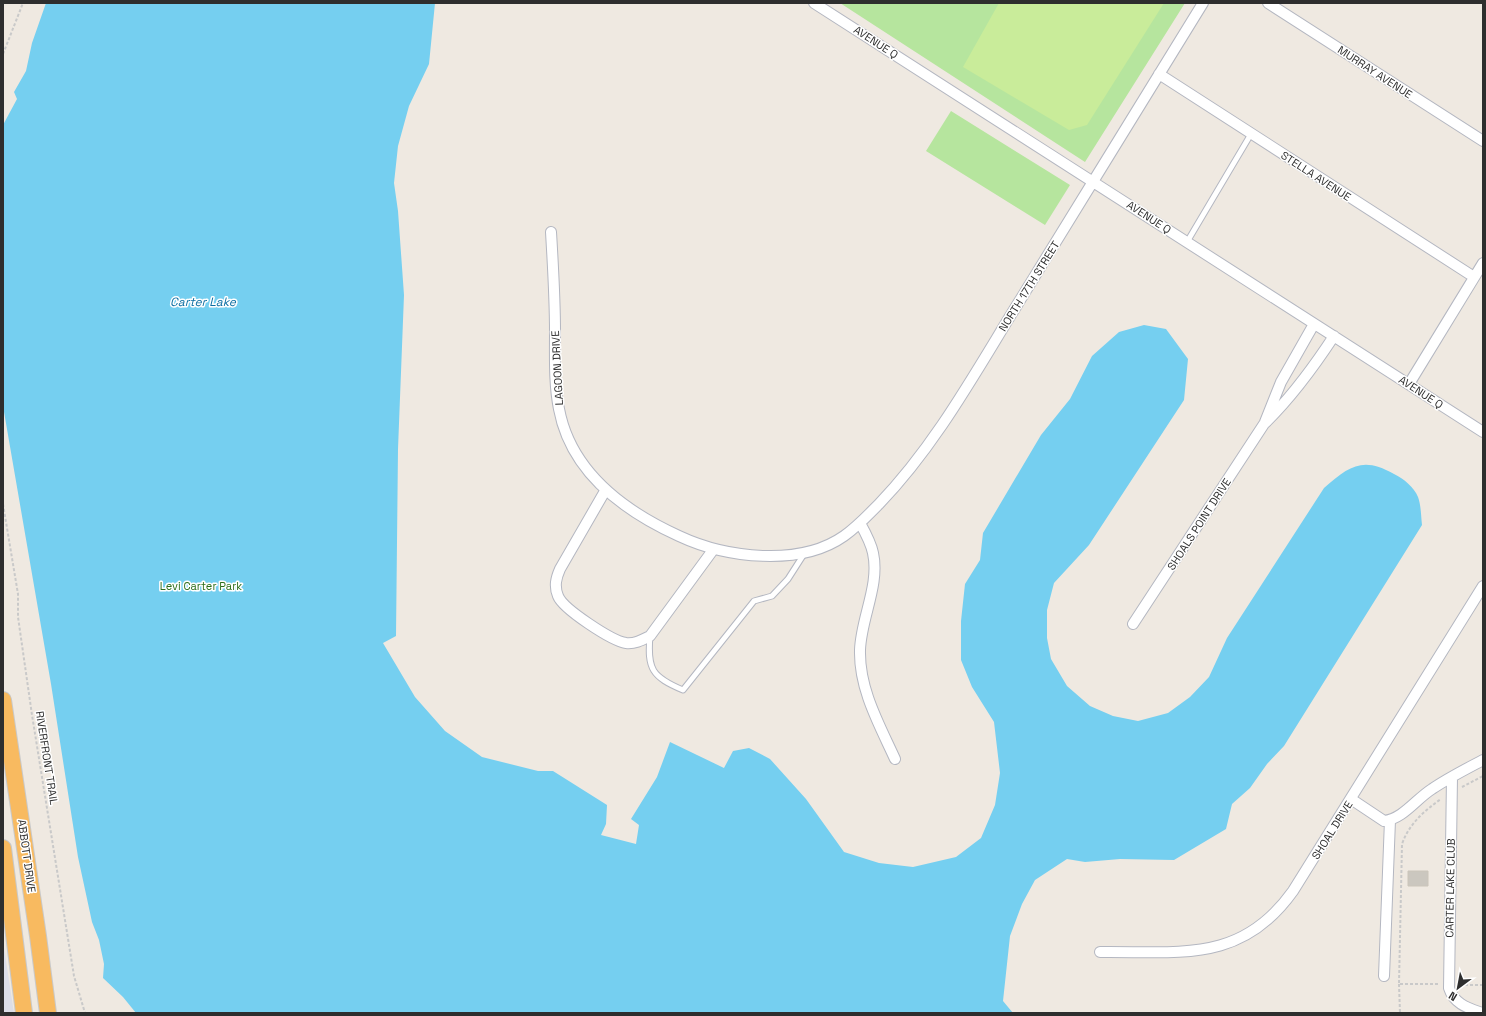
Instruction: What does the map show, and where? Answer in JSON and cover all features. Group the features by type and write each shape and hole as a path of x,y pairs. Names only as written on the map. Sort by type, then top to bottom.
{"highway":[{"name":"ABBOTT DRIVE","path":"3,700 48,1013"},
{"name":"ABBOTT DRIVE","path":"3,848 24,1013"}],"street":[{"name":"AVENUE Q","path":"814,3 1483,432"},
{"name":"NORTH 17TH STREET","path":"827,545 843,537 860,523 909,470 958,400 1202,3"},
{"name":"MURRAY AVENUE","path":"1268,3 1483,141"},
{"name":"STELLA AVENUE","path":"1159,74 1474,277"},
{"name":"LAGOON DRIVE","path":"551,232 558,408 563,427 575,454 593,479 605,491 633,511 665,530 713,550 765,555 806,551 827,545"},
{"path":"1409,384 1483,263"},
{"name":"SHOALS POINT DRIVE","path":"1133,624 1264,424 1281,382 1314,324"},
{"name":"SHOALS POINT DRIVE","path":"1264,424 1283,406 1311,370 1334,336"},
{"path":"605,491 557,576 555,588 558,597 565,605 586,621 620,642 634,643 650,636 713,550"},
{"path":"860,523 872,547 875,566 860,648 861,671 865,691 895,759"},
{"name":"SHOAL DRIVE","path":"1100,952 1200,951 1225,946 1255,931 1268,922 1286,902 1483,586"},
{"path":"1351,799 1384,821 1390,820 1399,817 1432,789 1483,760"},
{"name":"CARTER LAKE CLUB","path":"1452,777 1449,984 1454,998 1462,1006 1482,1013"},
{"path":"1384,976 1388,909 1390,820"}],"lane":[{"path":"1187,242 1251,134"},
{"path":"650,636 648,656 651,668 667,683 683,690 754,601 772,596 788,579 806,551"}],"path":[{"path":"3,54 23,3"},
{"name":"RIVERFRONT TRAIL","path":"3,504 18,594 18,617 32,715 74,976 85,1013"},
{"path":"1400,1013 1399,984 1402,844 1410,826 1428,808 1452,792 1483,776"},
{"path":"1399,984 1483,985"}],"shaded area":[{"path":"3,941 14,1013 3,1013"}],"green space":[{"path":"840,3 1185,3 1085,162"},
{"path":"999,3 1164,3 1087,125 1069,130 963,67"},
{"path":"951,111 1070,185 1045,225 926,151"}],"water":[{"name":"Carter Lake","path":"46,3 435,3 429,64 409,106 398,146 394,183 398,211 404,295 398,449 396,636 383,643 415,697 445,731 482,757 538,771 553,771 607,805 606,824 601,835 636,844 639,825 631,819 657,777 670,742 724,768 733,751 749,748 770,759 806,799 844,852 879,863 913,867 956,857 981,838 995,805 1000,773 994,722 972,687 961,660 961,621 965,584 980,560 983,533 1041,435 1070,399 1092,356 1119,332 1144,325 1166,329 1188,359 1184,400 1089,545 1054,583 1047,610 1047,638 1051,659 1067,686 1090,706 1113,716 1138,721 1168,713 1190,697 1209,677 1227,638 1324,488 1349,469 1365,465 1374,466 1398,476 1405,481 1414,490 1418,497 1422,525 1284,746 1267,764 1250,788 1232,804 1226,829 1174,860 1120,859 1085,862 1067,859 1035,880 1022,904 1010,936 1003,1001 1013,1013 136,1013 123,997 103,978 104,964 99,940 92,922 78,857 51,684 3,406 3,125 17,99 14,92 26,71 32,43"}],"building":[{"path":"1408,871 1428,871 1428,886 1408,886"}],"park label":[{"name":"Levi Carter Park","path":"201,586"}]}
